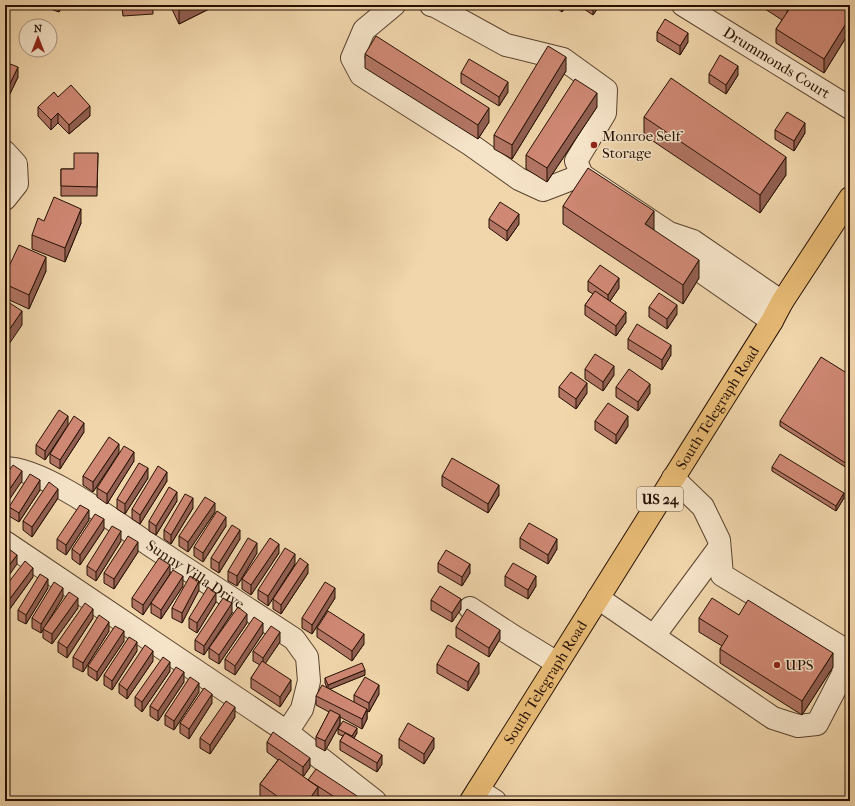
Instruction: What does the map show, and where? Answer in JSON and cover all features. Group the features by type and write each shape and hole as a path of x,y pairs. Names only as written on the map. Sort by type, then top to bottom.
{"main road":[{"name":"South Telegraph Road","path":"481,797 557,663 772,321 782,302 850,198"}],"street":[{"path":"394,5 364,30 352,58 360,75 471,145 519,179 543,190 582,175"},
{"path":"431,5 506,45 563,59 606,90 605,113 576,161 582,175 669,233 693,240 782,302"},
{"name":"Drummonds Court","path":"683,5 850,108"},
{"path":"5,152 16,164 17,184 5,199"},
{"path":"669,233 680,257 772,321"},
{"name":"Sunny Villa Drive","path":"5,468 14,468 39,476 82,500 294,639 307,657 309,681 302,709 287,732"},
{"path":"598,598 773,718 798,726 817,724 844,672 839,646 722,575 719,540 703,507 673,478"},
{"path":"5,542 287,732 374,801"},
{"path":"654,636 719,548"},
{"path":"470,608 512,636 557,663"}],"building":[{"path":"177,5 189,5 179,10"},
{"path":"780,5 789,5 787,9"},
{"path":"792,5 842,5 850,10 850,17 824,59 776,29"},
{"path":"665,19 688,33 680,46 657,32"},
{"path":"376,36 489,108 478,125 365,54"},
{"path":"548,46 566,57 512,145 494,135"},
{"path":"720,55 738,66 726,85 709,74"},
{"path":"469,59 508,82 499,97 461,73"},
{"path":"5,62 18,67 6,92 5,92"},
{"path":"671,78 786,157 760,195 644,117"},
{"path":"575,79 597,93 547,168 526,155"},
{"path":"71,85 90,106 69,125 58,113 51,120 38,107 54,92 58,97"},
{"path":"787,112 805,123 794,141 775,130"},
{"path":"74,153 98,153 97,187 61,186 61,169 74,169"},
{"path":"588,168 654,211 645,224 699,260 683,285 563,206"},
{"path":"54,197 81,209 65,248 32,235 38,218 44,221"},
{"path":"500,202 519,214 507,231 489,219"},
{"path":"19,245 46,257 29,295 5,284 5,275"},
{"path":"600,265 619,278 608,295 588,281"},
{"path":"595,291 626,312 616,326 585,305"},
{"path":"659,293 677,305 667,319 649,307"},
{"path":"5,300 22,311 5,336"},
{"path":"637,324 671,345 662,360 628,339"},
{"path":"595,354 614,366 603,382 585,369"},
{"path":"821,357 850,375 850,460 847,464 780,421"},
{"path":"629,369 650,384 638,402 616,387"},
{"path":"571,372 587,383 576,399 559,387"},
{"path":"608,403 628,416 616,435 595,421"},
{"path":"59,410 68,416 45,451 36,445"},
{"path":"74,416 84,423 60,460 50,454"},
{"path":"109,437 119,444 93,482 83,476"},
{"path":"124,446 134,452 107,494 97,488"},
{"path":"780,454 844,493 836,506 772,467"},
{"path":"452,458 499,485 488,504 442,476"},
{"path":"139,463 148,468 125,504 117,499"},
{"path":"13,465 22,471 5,496 5,476"},
{"path":"158,466 167,472 140,515 132,509"},
{"path":"30,474 40,480 19,513 9,507"},
{"path":"49,482 58,489 32,527 23,521"},
{"path":"169,487 177,492 156,526 149,521"},
{"path":"185,494 193,498 171,535 164,530"},
{"path":"205,497 215,503 188,542 179,536"},
{"path":"80,505 89,510 66,545 57,539"},
{"path":"217,511 226,517 203,553 194,547"},
{"path":"95,514 104,519 80,555 72,549"},
{"path":"529,523 557,539 548,555 520,538"},
{"path":"232,525 240,530 219,563 211,558"},
{"path":"112,526 121,531 96,572 87,566"},
{"path":"128,536 138,542 114,579 104,573"},
{"path":"248,538 257,543 237,576 228,571"},
{"path":"270,538 279,544 251,585 242,579"},
{"path":"285,548 295,554 268,596 258,590"},
{"path":"9,549 17,555 5,571 5,554"},
{"path":"446,550 470,564 462,577 438,563"},
{"path":"159,558 170,565 143,605 132,598"},
{"path":"300,558 308,564 281,605 273,599"},
{"path":"25,561 33,568 9,600 5,597 5,587"},
{"path":"513,563 536,576 528,590 505,576"},
{"path":"173,570 183,576 161,610 151,603"},
{"path":"40,574 48,579 26,615 18,610"},
{"path":"190,576 199,581 182,613 172,608"},
{"path":"54,582 63,588 41,624 32,618"},
{"path":"325,582 335,588 312,625 302,618"},
{"path":"440,586 461,599 452,613 431,600"},
{"path":"208,587 216,593 197,623 189,618"},
{"path":"69,592 78,598 52,634 43,629"},
{"path":"223,598 232,603 204,646 195,640"},
{"name":"UPS","path":"712,598 739,615 748,600 833,653 802,701 720,649 728,636 699,618"},
{"path":"85,603 93,609 67,648 58,642"},
{"path":"238,607 247,614 219,655 209,648"},
{"path":"467,609 500,630 489,648 456,627"},
{"path":"328,611 364,634 352,651 317,628"},
{"path":"99,615 109,622 83,663 73,657"},
{"path":"254,617 263,623 235,666 225,659"},
{"path":"115,626 124,631 97,672 88,666"},
{"path":"271,626 280,632 263,658 253,651"},
{"path":"129,637 137,642 112,681 104,675"},
{"path":"145,645 153,651 127,690 119,684"},
{"path":"448,645 479,663 468,682 437,664"},
{"path":"163,657 170,662 142,702 135,697"},
{"path":"262,661 291,680 280,697 251,678"},
{"path":"362,663 365,670 328,685 325,678"},
{"path":"176,667 184,672 158,711 150,706"},
{"path":"190,677 199,683 174,721 165,715"},
{"path":"365,677 379,685 369,703 354,695"},
{"path":"322,685 367,709 362,719 316,696"},
{"path":"204,688 212,694 189,729 180,723"},
{"path":"226,701 235,707 210,745 200,738"},
{"path":"330,710 340,715 325,741 316,737"},
{"path":"343,721 357,728 352,736 338,729"},
{"path":"408,723 434,738 424,754 399,739"},
{"path":"273,732 310,758 303,767 267,742"},
{"path":"345,733 382,755 377,763 340,741"},
{"path":"279,759 318,787 308,801 284,801 260,784"},
{"path":"316,769 357,796 354,801 341,801 308,780"}],"place":[{"name":"Monroe Self Storage","path":"594,145"},
{"name":"UPS","path":"777,665"}]}
